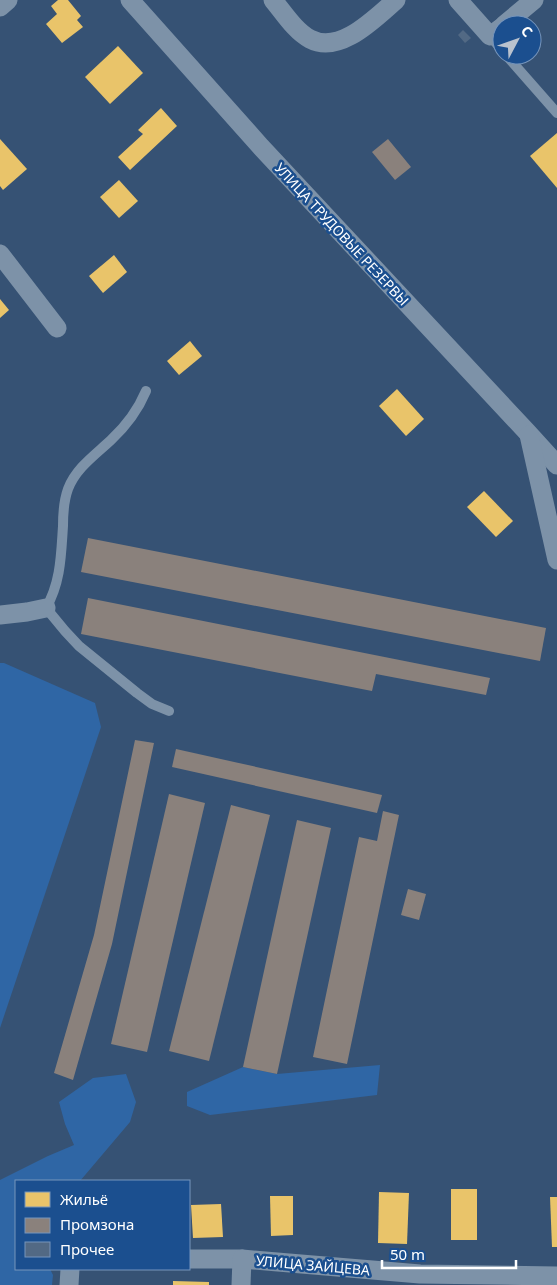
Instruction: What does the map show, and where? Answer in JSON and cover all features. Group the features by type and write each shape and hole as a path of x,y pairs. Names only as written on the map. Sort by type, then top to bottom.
{"street":[{"path":"0,7 8,0"},
{"name":"УЛИЦА ТРУДОВЫЕ РЕЗЕРВЫ","path":"130,0 260,147 557,465"},
{"path":"273,0 300,31 310,39 320,43 339,41 357,32 396,0"},
{"path":"458,0 492,28"},
{"path":"519,15 534,0"},
{"path":"0,254 57,328"},
{"path":"528,433 557,560"},
{"path":"0,615 46,608"},
{"name":"УЛИЦА ЗАЙЦЕВА","path":"190,1259 242,1259 419,1279 557,1276"},
{"path":"240,1285 242,1259"},
{"path":"69,1285 70,1270"}],"lane":[{"path":"515,65 557,113"},
{"path":"146,391 131,418 85,464 68,489 64,511 59,573 53,594 46,608 79,646 152,704 169,710"}],"shaded area":[{"path":"0,663 4,663 95,703 101,727 0,1028"},
{"path":"380,1065 377,1095 210,1115 187,1106 187,1092 243,1067 277,1074"},
{"path":"126,1074 136,1102 130,1122 81,1180 15,1180 15,1270 50,1270 53,1275 52,1285 0,1285 0,1180 74,1145 65,1124 59,1102 93,1078"}],"building: Жильё":[{"path":"58,0 68,0 81,16 77,20 83,27 62,43 46,24 57,14 51,6"},
{"path":"118,46 143,73 110,104 85,77"},
{"path":"161,108 177,126 130,170 118,157 143,134 138,130"},
{"path":"557,133 557,188 530,156"},
{"path":"0,139 27,169 3,190 0,186"},
{"path":"119,180 138,201 119,218 100,197"},
{"path":"114,255 127,272 103,293 89,276"},
{"path":"0,299 9,310 0,318"},
{"path":"190,341 202,356 179,375 167,361"},
{"path":"397,389 424,419 406,436 379,406"},
{"path":"484,491 513,521 496,537 467,507"},
{"path":"451,1189 477,1189 477,1240 451,1240"},
{"path":"379,1192 409,1193 407,1244 378,1243"},
{"path":"270,1196 293,1196 293,1235 271,1236"},
{"path":"550,1197 557,1197 557,1247 552,1247"},
{"path":"221,1204 223,1237 193,1238 191,1205"},
{"path":"173,1281 209,1282 209,1285 173,1285"}],"building: Промзона":[{"path":"388,139 411,167 395,180 372,152"},
{"path":"88,538 546,628 540,661 81,572"},
{"path":"88,598 490,678 486,695 376,674 372,691 81,634"},
{"path":"135,740 154,743 112,944 73,1080 54,1073 94,935"},
{"path":"176,749 382,795 377,813 172,767"},
{"path":"169,794 205,803 147,1052 111,1044"},
{"path":"231,805 270,815 209,1061 169,1051"},
{"path":"383,811 399,815 347,1064 313,1057 359,837 377,841"},
{"path":"297,820 331,828 277,1074 243,1067"},
{"path":"408,889 426,894 419,920 401,915"}],"building: Прочее":[{"path":"463,30 471,38 465,43 458,35"}]}
